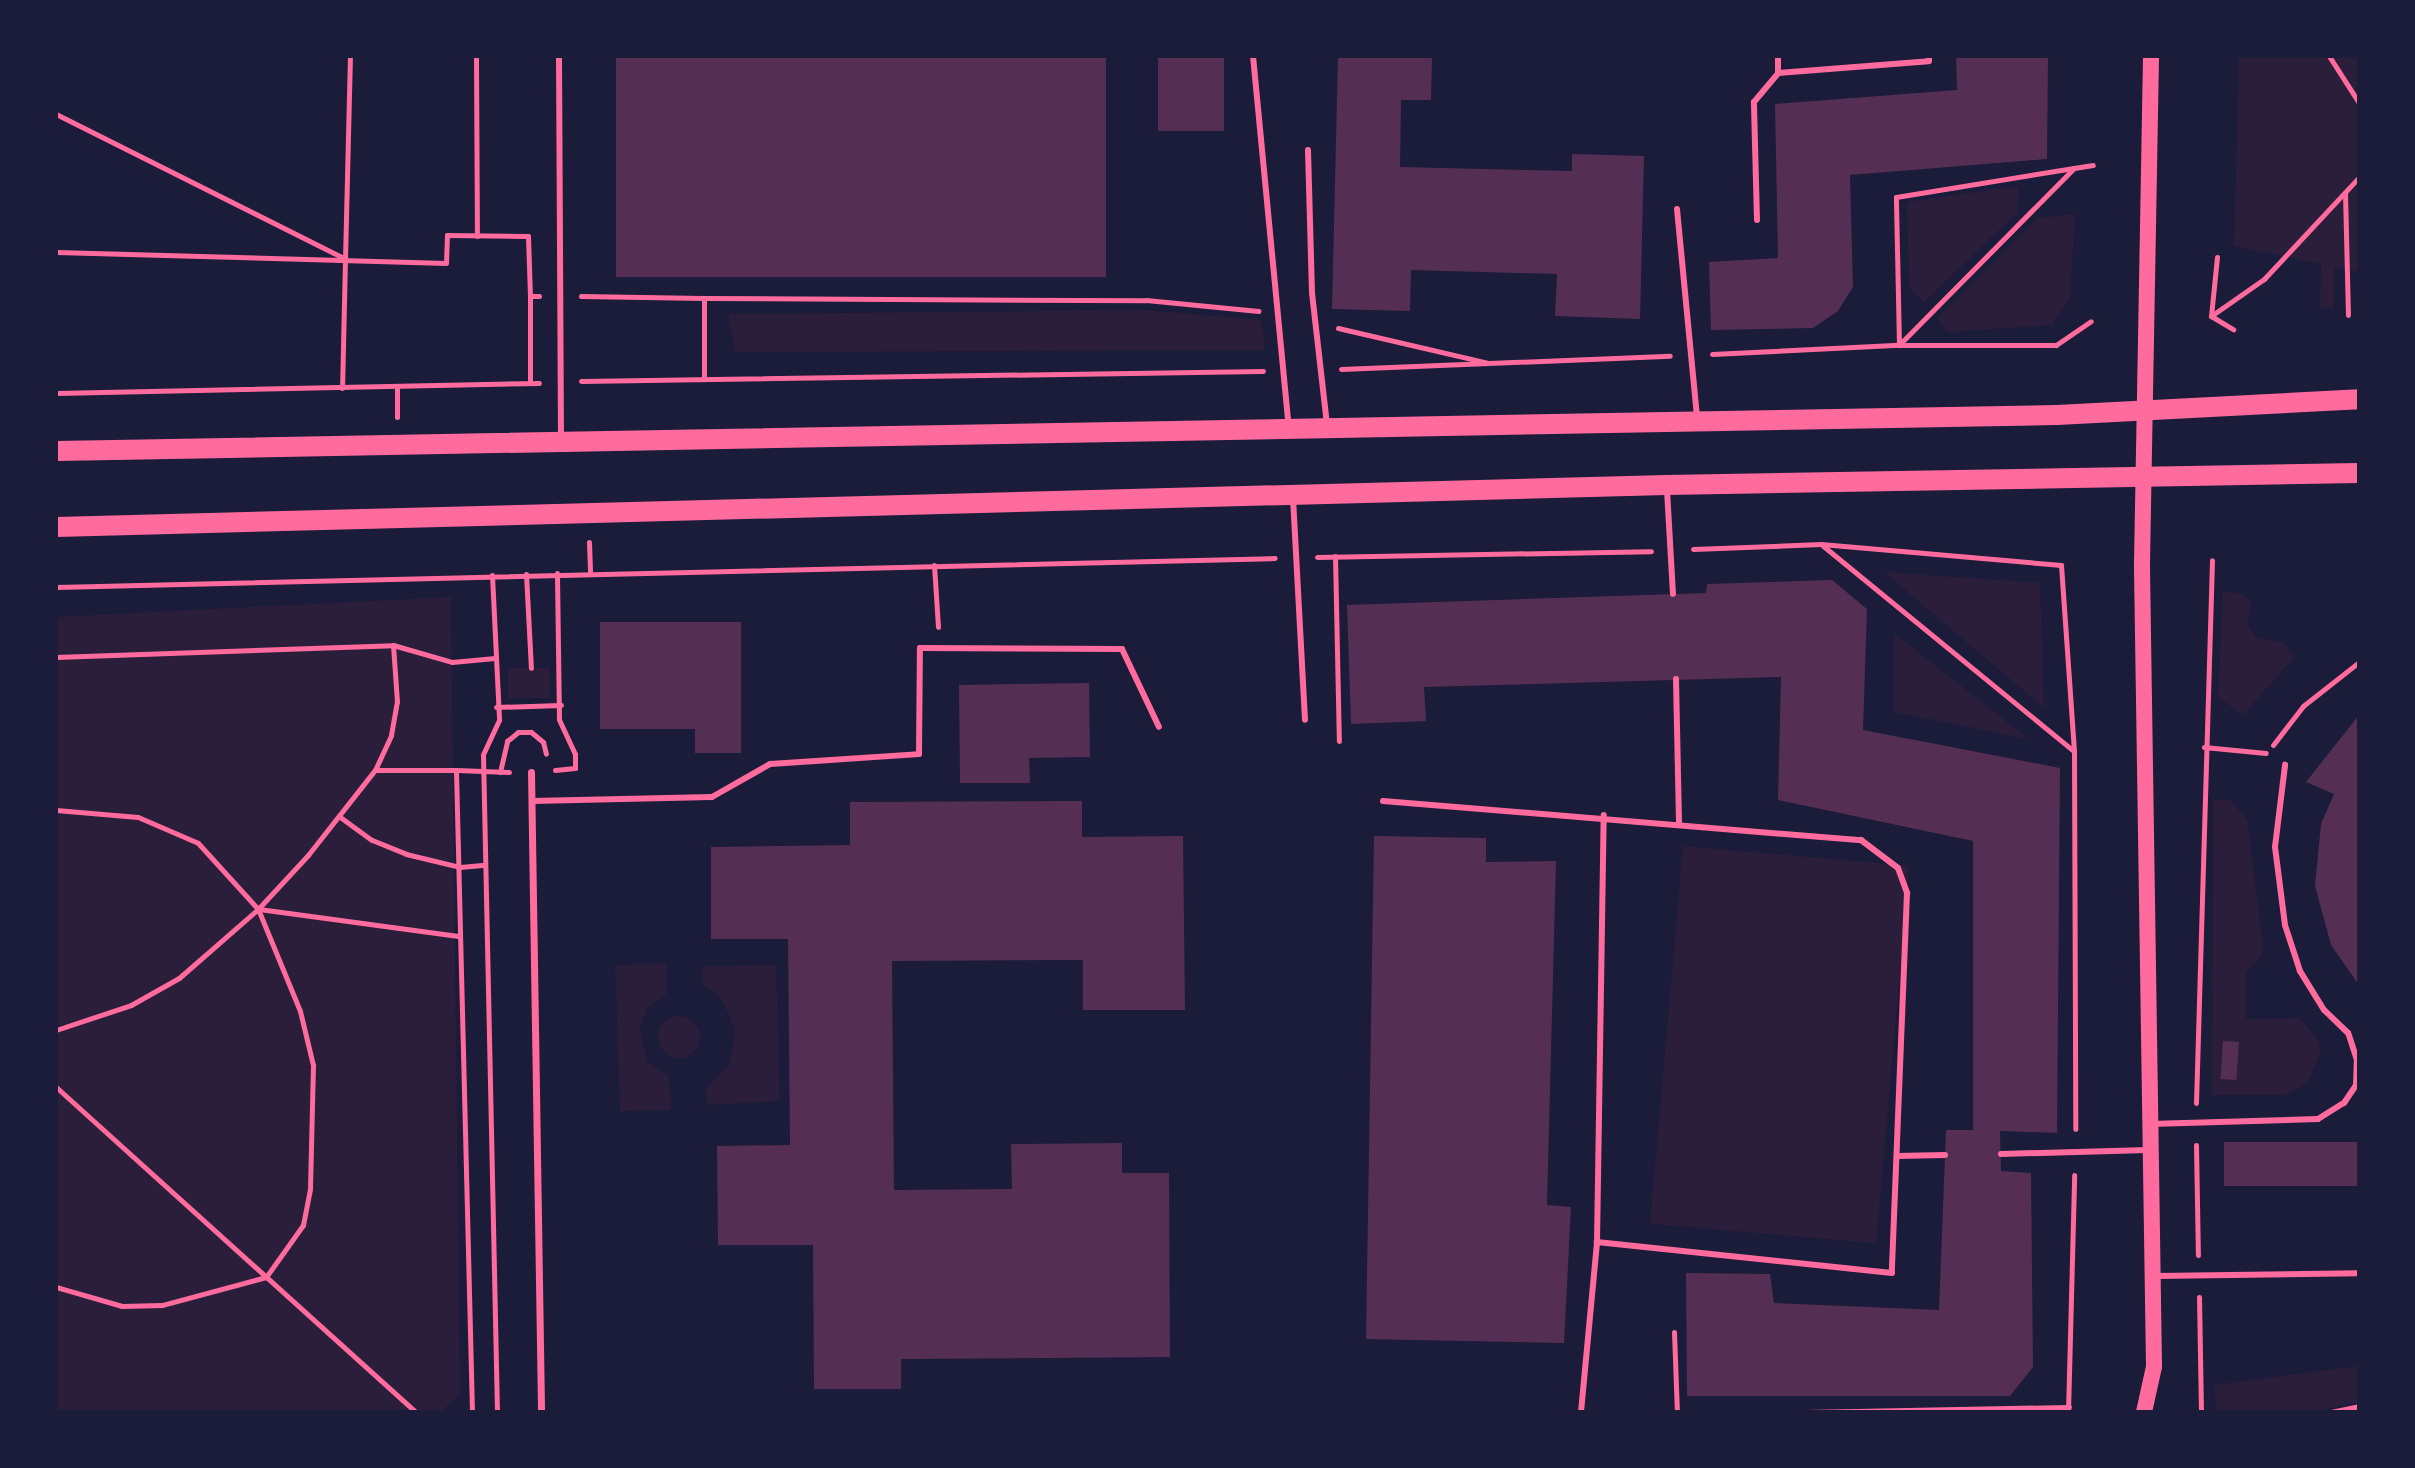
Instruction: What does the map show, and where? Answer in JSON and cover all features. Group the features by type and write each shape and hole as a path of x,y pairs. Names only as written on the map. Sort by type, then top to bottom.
{"main road":[{"path":"2144,1412 2154,1367 2143,480 2151,56"},
{"path":"56,451 1697,421 2145,409 2359,399"},
{"path":"56,527 1666,485 2143,480 2359,473"}],"street":[{"path":"531,772 541,1412"}],"lane":[{"path":"559,56 561,442"},
{"path":"1253,56 1289,430"},
{"path":"1757,220 1754,102 1778,73 1778,56"},
{"path":"1778,73 1929,61 1929,56"},
{"path":"1308,150 1316,323 1327,429"},
{"path":"1677,209 1697,421"},
{"path":"1666,485 1673,594"},
{"path":"1292,494 1305,720"},
{"path":"532,801 712,797 770,764 919,754 920,648 1122,649 1159,727"},
{"path":"1676,679 1679,822"},
{"path":"2150,1124 2318,1119 2344,1103 2356,1085 2357,1060 2348,1033 2324,1010 2300,971 2285,925 2275,847 2285,765"},
{"path":"1383,801 1604,815 1861,840 1898,868 1907,893 1892,1273 1597,1242"},
{"path":"1581,1412 1597,1242 1604,815"},
{"path":"2001,1154 2152,1150"},
{"path":"1897,1156 1945,1155"},
{"path":"2152,1276 2359,1273"}],"path":[{"path":"342,388 350,56"},
{"path":"476,56 477,236"},
{"path":"2329,56 2359,103"},
{"path":"56,114 345,259"},
{"path":"1899,345 1896,197 2093,165"},
{"path":"1899,345 2074,168"},
{"path":"2211,316 2264,279 2359,177"},
{"path":"2345,192 2348,315"},
{"path":"56,252 446,263 447,235 528,236 530,383"},
{"path":"2211,316 2217,257"},
{"path":"530,296 1146,300 1279,315"},
{"path":"704,298 704,378"},
{"path":"2211,316 2233,329"},
{"path":"1321,370 1899,345 2056,345 2091,321"},
{"path":"1316,323 1496,364"},
{"path":"56,393 397,389 704,378 1284,371"},
{"path":"1821,544 2074,751"},
{"path":"56,587 1821,544 2061,565 2074,751 2075,1152 2068,1410 1805,1412"},
{"path":"1335,556 1339,741"},
{"path":"2201,1412 2196,1122 2204,747 2212,560"},
{"path":"934,565 938,620"},
{"path":"375,770 531,772 575,768 571,739 559,719 557,573"},
{"path":"526,574 531,668"},
{"path":"492,575 499,720 485,740 485,865 497,1412"},
{"path":"56,657 393,645 452,662 495,658"},
{"path":"56,1030 131,1005 179,978 258,909 340,817 375,770 391,735 397,702 393,645"},
{"path":"2204,747 2266,753 2303,706 2359,662"},
{"path":"496,707 561,705"},
{"path":"456,770 472,1412"},
{"path":"56,810 138,817 171,828 198,843 258,909 300,1011 313,1065 310,1189 303,1225 266,1277 162,1305 122,1306 56,1287"},
{"path":"340,817 372,840 406,854 460,867 485,865"},
{"path":"258,909 458,936"},
{"path":"56,1087 416,1412"},
{"path":"1674,1332 1677,1412"},
{"path":"2331,1412 2359,1406"}],"shaded area":[{"path":"2239,56 2359,56 2359,272 2334,267 2334,308 2320,309 2321,264 2234,246"},
{"path":"2019,186 2017,213 1924,302 1909,287 1907,202"},
{"path":"2075,214 2070,299 2052,325 1947,332 1937,319 2038,218"},
{"path":"1144,310 1261,320 1265,350 735,352 728,314"},
{"path":"1884,572 2040,583 2044,708"},
{"path":"2223,591 2243,595 2252,604 2247,622 2255,637 2282,642 2295,656 2243,715 2218,697"},
{"path":"451,597 460,1395 440,1412 56,1412 56,617"},
{"path":"1894,633 2029,739 1894,712"},
{"path":"508,668 550,668 550,698 508,698"},
{"path":"2213,800 2231,800 2247,820 2264,952 2246,973 2246,1019 2299,1018 2316,1037 2321,1052 2307,1083 2285,1095 2212,1095"},
{"path":"1683,846 1909,866 1876,1243 1650,1224"},
{"path":"666,964 666,994 647,1009 640,1028 647,1062 669,1076 671,1110 620,1111 615,965"},
{"path":"776,965 780,1101 707,1105 706,1089 730,1062 735,1029 721,998 702,984 703,966"},
{"path":"679,1016 694,1022 700,1037 694,1052 679,1058 664,1052 658,1037 664,1022"},
{"path":"2359,1366 2359,1402 2312,1412 2217,1412 2214,1385"}],"building":[{"path":"616,56 1106,56 1106,277 616,277"},
{"path":"1158,56 1224,56 1224,131 1158,131"},
{"path":"1338,56 1432,56 1431,100 1401,100 1400,167 1572,171 1572,154 1644,156 1640,319 1555,316 1557,274 1411,270 1410,311 1332,309"},
{"path":"1956,56 2048,56 2047,159 1850,175 1853,287 1838,311 1813,328 1711,330 1709,262 1778,258 1775,104 1957,90"},
{"path":"1832,580 1867,609 1863,730 2060,768 2057,1133 2000,1131 2001,1171 2031,1173 2033,1367 2010,1396 1687,1396 1686,1273 1770,1274 1774,1303 1939,1310 1946,1130 1973,1130 1973,841 1778,800 1781,677 1424,687 1426,721 1351,724 1347,605 1706,593 1707,584"},
{"path":"600,622 741,622 741,753 695,753 695,729 600,729"},
{"path":"1089,683 1090,757 1029,758 1030,783 960,783 959,685"},
{"path":"2359,715 2359,985 2331,945 2315,886 2321,824 2334,794 2306,782"},
{"path":"1082,801 1082,837 1183,836 1185,1010 1083,1010 1083,960 892,961 894,1190 1012,1189 1011,1144 1122,1143 1122,1173 1169,1173 1170,1357 901,1359 901,1389 814,1389 813,1245 718,1245 717,1146 790,1145 788,939 711,939 711,847 850,845 850,802"},
{"path":"1374,836 1486,838 1486,862 1556,861 1547,1205 1571,1207 1564,1343 1366,1339"},
{"path":"2223,1041 2239,1042 2236,1080 2220,1079"},
{"path":"2224,1142 2359,1142 2359,1186 2224,1186"}]}
